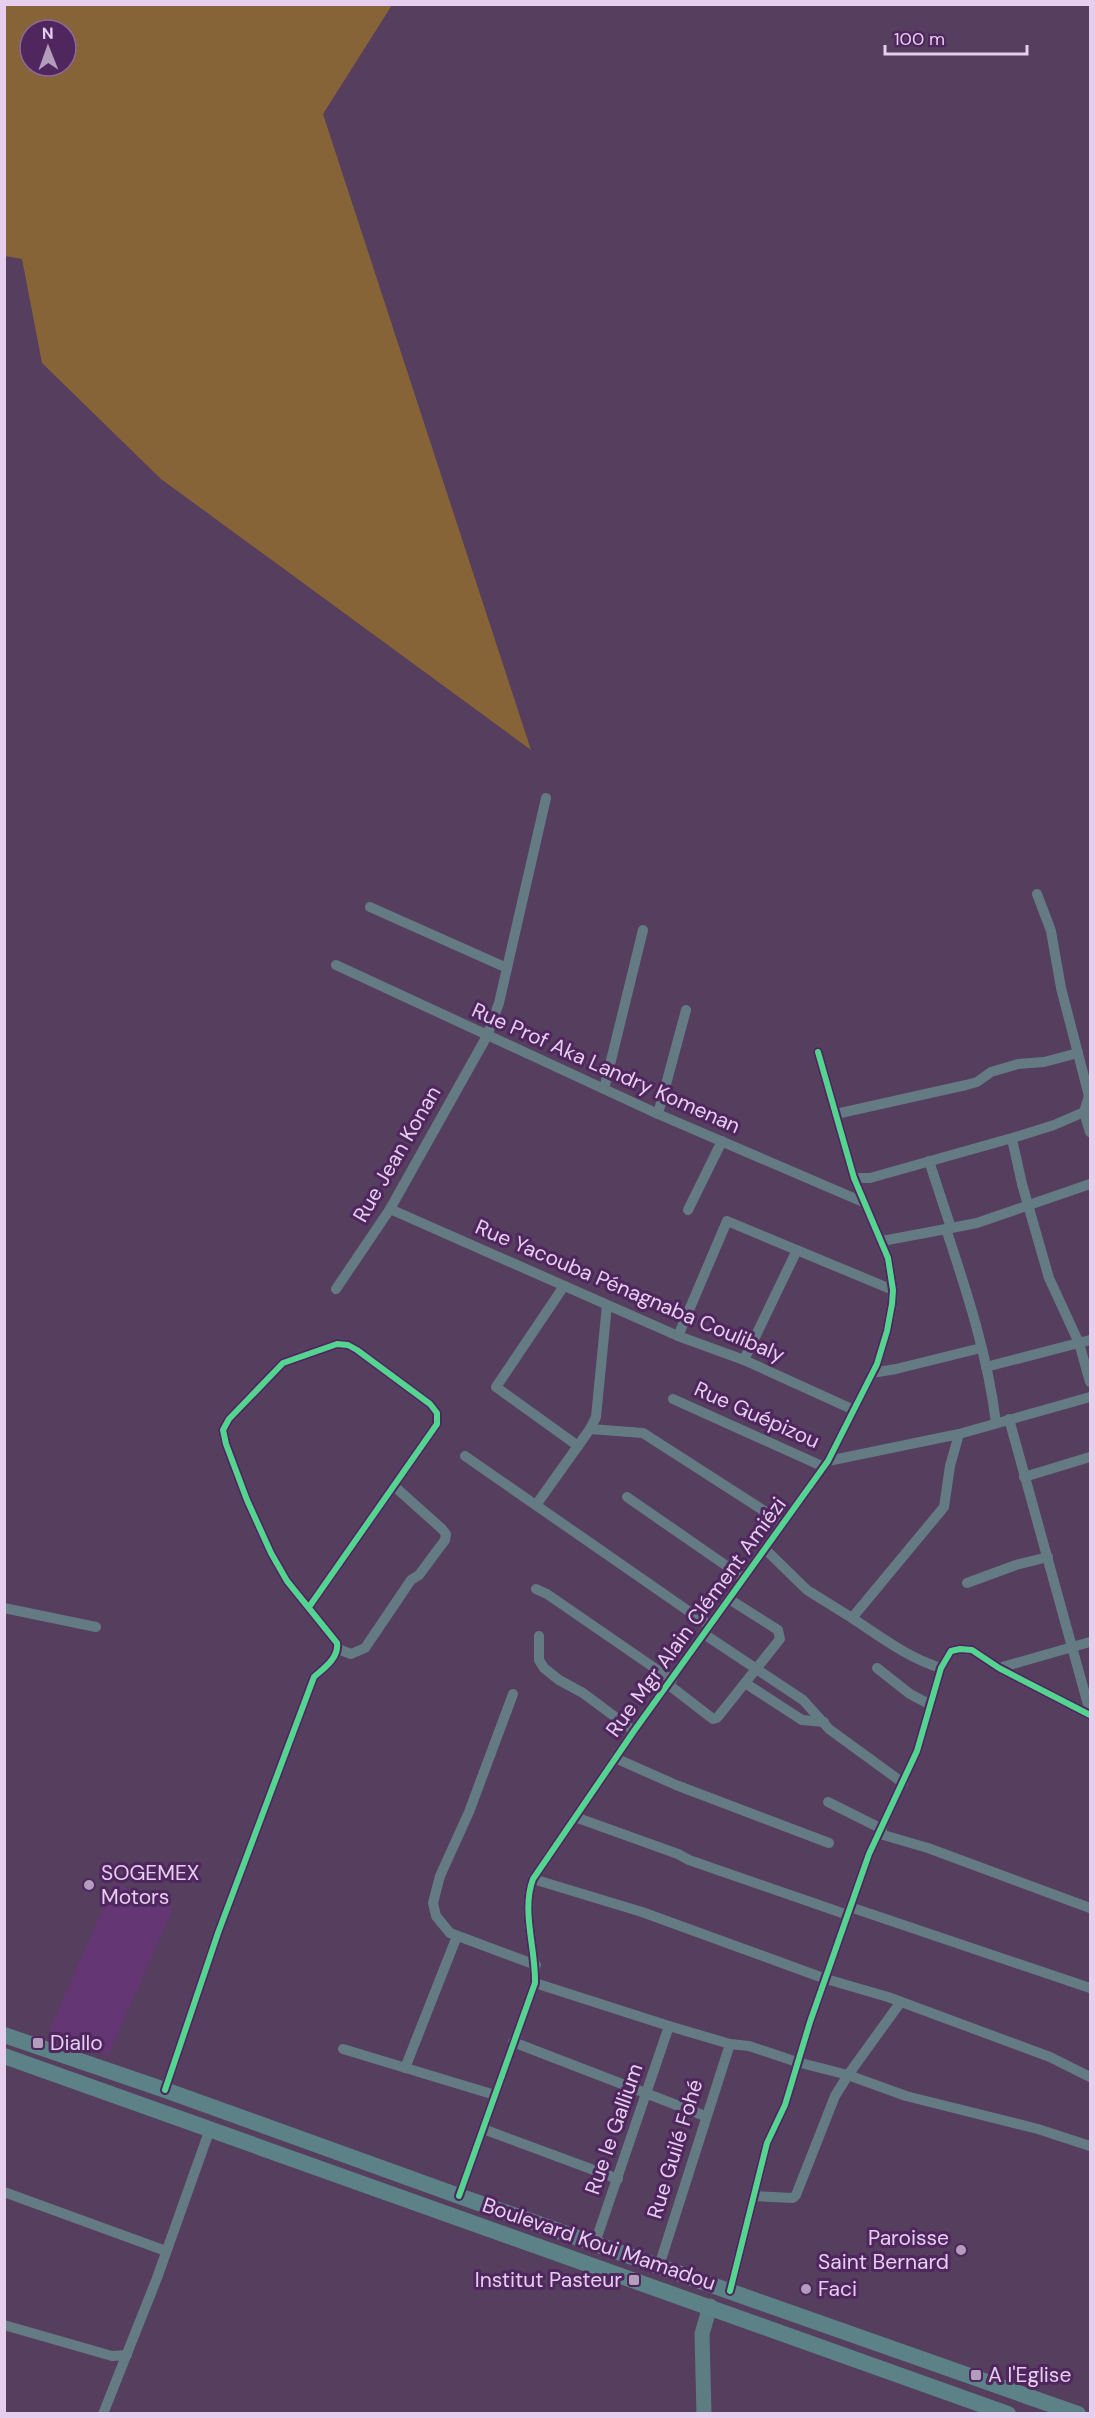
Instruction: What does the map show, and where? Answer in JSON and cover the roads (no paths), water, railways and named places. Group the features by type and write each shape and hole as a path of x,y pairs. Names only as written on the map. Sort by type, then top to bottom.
{"main road":[{"name":"Boulevard Koui Mamadou","path":"4,2036 165,2090 1078,2414"},
{"name":"Boulevard Koui Mamadou","path":"4,2056 1008,2414"},
{"path":"927,2384 935,2363"}],"street":[{"name":"Rue Jean Konan","path":"336,1290 390,1209 487,1036 499,1003 546,798"},
{"path":"1037,894 1051,931 1060,988 1090,1096 1084,1112 1090,1132"},
{"path":"370,907 507,968"},
{"path":"604,1089 643,930"},
{"name":"Rue Prof Aka Landry Komenan","path":"336,965 658,1114 863,1202"},
{"path":"658,1114 686,1010"},
{"name":"Rue Mgr Alain Clément Amiézi","path":"459,2196 535,1983 536,1965 527,1894 533,1879 634,1731 826,1464 872,1373 887,1331 893,1290 888,1258 854,1178 818,1052"},
{"path":"836,1114 977,1082 991,1072 1018,1064 1044,1062 1078,1053"},
{"path":"854,1178 870,1178 1012,1138 1054,1125 1084,1112"},
{"path":"1012,1138 1015,1159 1049,1278 1085,1341 1090,1382"},
{"path":"688,1210 722,1141"},
{"path":"929,1161 987,1367 996,1423"},
{"path":"882,1241 977,1223 1090,1184"},
{"name":"Rue Yacouba Pénagnaba Coulibaly","path":"390,1209 678,1336 744,1360 854,1410"},
{"path":"678,1336 727,1221 893,1290"},
{"path":"744,1360 797,1250"},
{"path":"564,1286 495,1387 578,1446"},
{"path":"536,1505 590,1429 596,1417 607,1305"},
{"path":"987,1367 1085,1341"},
{"path":"165,2090 218,1933 314,1677 337,1654 338,1649 337,1643 287,1581 258,1528 224,1437 226,1424 283,1363 337,1344 348,1345 430,1404 437,1413 437,1424 309,1607"},
{"path":"872,1373 981,1348"},
{"path":"826,1464 958,1434 1090,1397"},
{"name":"Rue Guépizou","path":"673,1399 826,1464"},
{"path":"1009,1419 1090,1713"},
{"path":"590,1429 643,1432 783,1523"},
{"path":"852,1618 944,1507 950,1466 958,1434"},
{"path":"465,1456 536,1505 757,1669 803,1700 829,1729 903,1783"},
{"path":"1024,1477 1090,1457"},
{"path":"338,1649 351,1654 365,1648 411,1581 419,1575 446,1540 446,1534 442,1529 394,1486"},
{"path":"627,1497 744,1578"},
{"path":"765,1549 807,1590 900,1650 926,1664 941,1668"},
{"path":"967,1584 995,1572 1048,1557"},
{"path":"536,1589 547,1594 670,1682 713,1719 722,1713 780,1639 778,1630 729,1599"},
{"path":"4,1608 96,1627"},
{"path":"539,1636 539,1660 543,1668 583,1693 634,1731"},
{"path":"999,1668 1090,1642"},
{"path":"730,2291 767,2143 784,2105 869,1854 917,1751 941,1668 951,1651 972,1650 999,1668 1090,1713"},
{"path":"877,1668 910,1694 929,1704"},
{"path":"745,1683 802,1720 824,1722"},
{"path":"513,1694 469,1812 440,1876 433,1903 436,1916 442,1926 457,1936 536,1965"},
{"path":"615,1758 676,1785 829,1843"},
{"path":"828,1802 881,1832 1090,1908"},
{"path":"575,1817 689,1860 1090,1988"},
{"path":"533,1879 642,1912 826,1980 888,1997 1008,2041 1090,2077"},
{"path":"405,2068 457,1936"},
{"path":"535,1983 729,2044 749,2046 797,2062 848,2075 906,2096 1038,2129 1090,2146"},
{"path":"754,2196 787,2199 796,2195 836,2096 848,2075 900,2003"},
{"name":"Rue le Gallium","path":"595,2243 669,2026"},
{"path":"513,2042 705,2116"},
{"name":"Rue Guilé Fohé","path":"659,2266 729,2044"},
{"path":"343,2049 495,2095"},
{"path":"483,2128 618,2179"},
{"path":"103,2414 210,2129"},
{"path":"4,2192 166,2251"},
{"path":"704,2414 702,2334 710,2307"},
{"path":"4,2325 112,2356 127,2355"}],"place":[{"name":"SOGEMEX Motors","path":"89,1885"},
{"name":"Diallo","path":"38,2043"},
{"name":"Paroisse Saint Bernard","path":"961,2250"},
{"name":"Institut Pasteur","path":"634,2280"},
{"name":"Faci","path":"806,2289"},
{"name":"A l'Eglise","path":"976,2375"}]}
